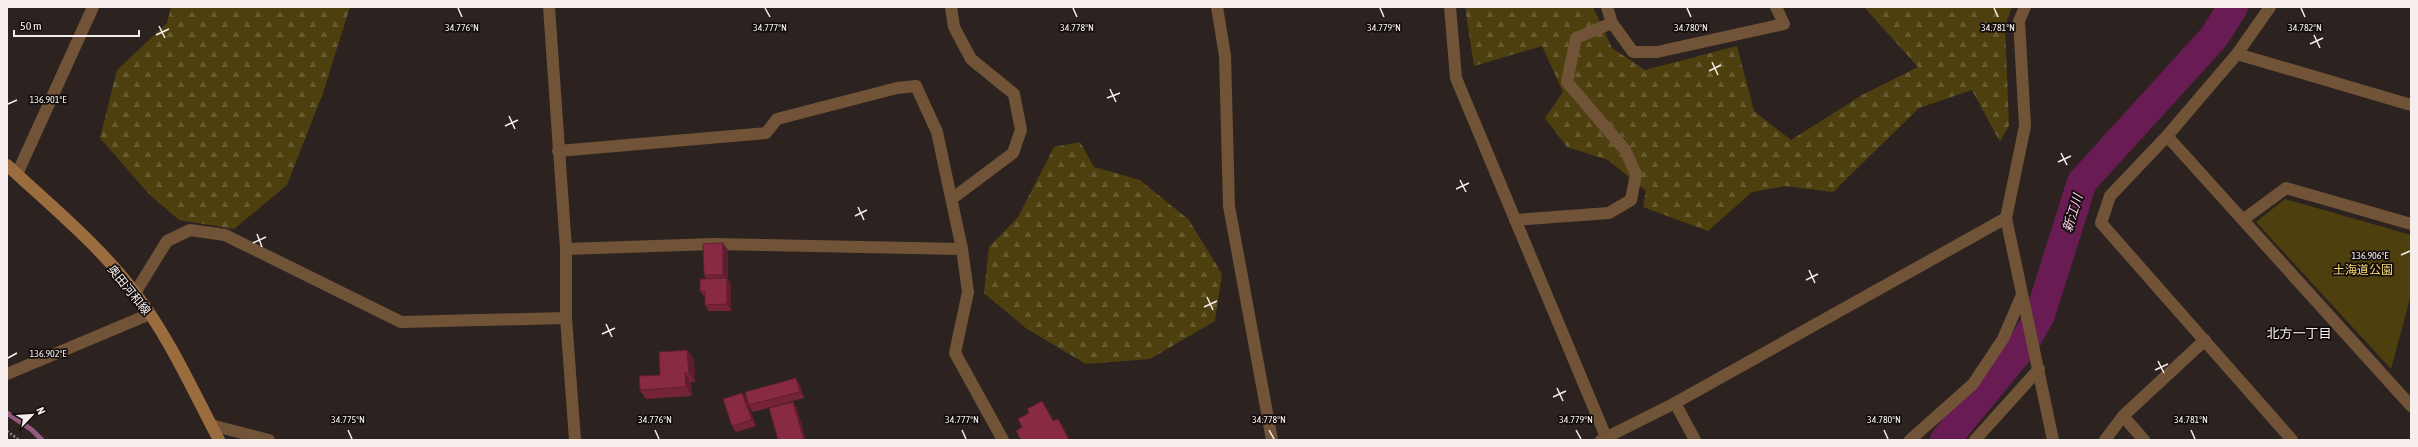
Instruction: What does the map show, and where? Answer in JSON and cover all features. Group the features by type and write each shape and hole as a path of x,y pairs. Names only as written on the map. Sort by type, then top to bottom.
{"main road":[{"name":"奥田河和線","path":"7,165 88,242 135,293 150,314 177,360 219,440"}],"street":[{"path":"17,174 93,7"},
{"path":"549,7 566,249 566,318 575,440"},
{"path":"952,7 954,27 971,59 1014,94 1021,130 1013,153 953,198"},
{"path":"1217,7 1225,56 1228,206 1272,440"},
{"path":"1450,7 1456,78 1604,438 1675,403 2006,218"},
{"path":"1607,7 1612,23 1634,52 1657,52 1784,24 1776,7"},
{"path":"2025,7 2018,21 2026,126 2006,218 2053,440"},
{"path":"2270,7 2237,54 2167,136 2110,196 2101,223 2292,440"},
{"path":"1515,220 1609,213 1631,200 1636,174 1625,150 1567,82 1576,38 1612,23"},
{"path":"2237,54 2411,106"},
{"path":"558,151 766,133 778,119 897,88 916,86 937,132 953,198 962,249 968,292 955,353 1003,440"},
{"path":"2167,136 2244,219 2411,406"},
{"path":"2244,219 2286,188 2411,224"},
{"path":"135,293 167,241 190,230 225,236 401,322 566,318"},
{"path":"566,249 714,244 962,249"},
{"path":"1910,440 1973,384 2003,339 2022,295"},
{"path":"7,374 150,314"},
{"path":"2105,440 2123,416 2205,340"},
{"path":"1975,440 2039,369"},
{"path":"1675,403 1695,440"},
{"path":"2123,416 2144,440"},
{"path":"211,425 269,440"}],"path":[{"path":"7,431 19,440"}],"green space":[{"path":"171,7 350,7 323,93 287,185 234,229 179,220 148,193 100,138 117,70 167,23"},
{"path":"1465,7 1593,7 1612,48 1645,70 1737,46 1754,111 1791,140 1862,95 1918,67 1864,7 2012,7 2005,26 2009,125 2000,142 1972,90 1919,108 1833,192 1785,186 1752,192 1708,231 1643,207 1646,191 1608,160 1567,147 1545,118 1563,92 1542,46 1474,66"},
{"path":"1080,142 1094,167 1140,180 1189,220 1222,274 1215,321 1150,359 1086,364 1027,329 984,293 989,247 1018,217 1054,147"},
{"name":"土海道公園","path":"2285,199 2411,235 2411,295 2391,369 2256,222"}],"building":[{"path":"723,243 723,275 704,275 703,244"},
{"path":"727,278 727,304 705,305 705,291 700,291 700,279"},
{"path":"687,350 689,373 685,373 686,387 640,390 639,376 660,375 659,352"},
{"path":"796,378 800,392 749,405 745,392"},
{"path":"742,393 752,420 732,426 723,399"},
{"path":"1042,401 1053,421 1058,419 1069,440 1021,440 1016,431 1022,427 1018,419 1029,413 1027,409"},
{"path":"793,402 804,440 778,440 769,408"}],"waterway":[{"name":"新江川","path":"1945,440 2021,348 2040,315 2082,182 2214,37 2233,7"},
{"path":"7,413 32,430 42,440"}],"district":[{"name":"北方一丁目","path":"2299,333"}]}
